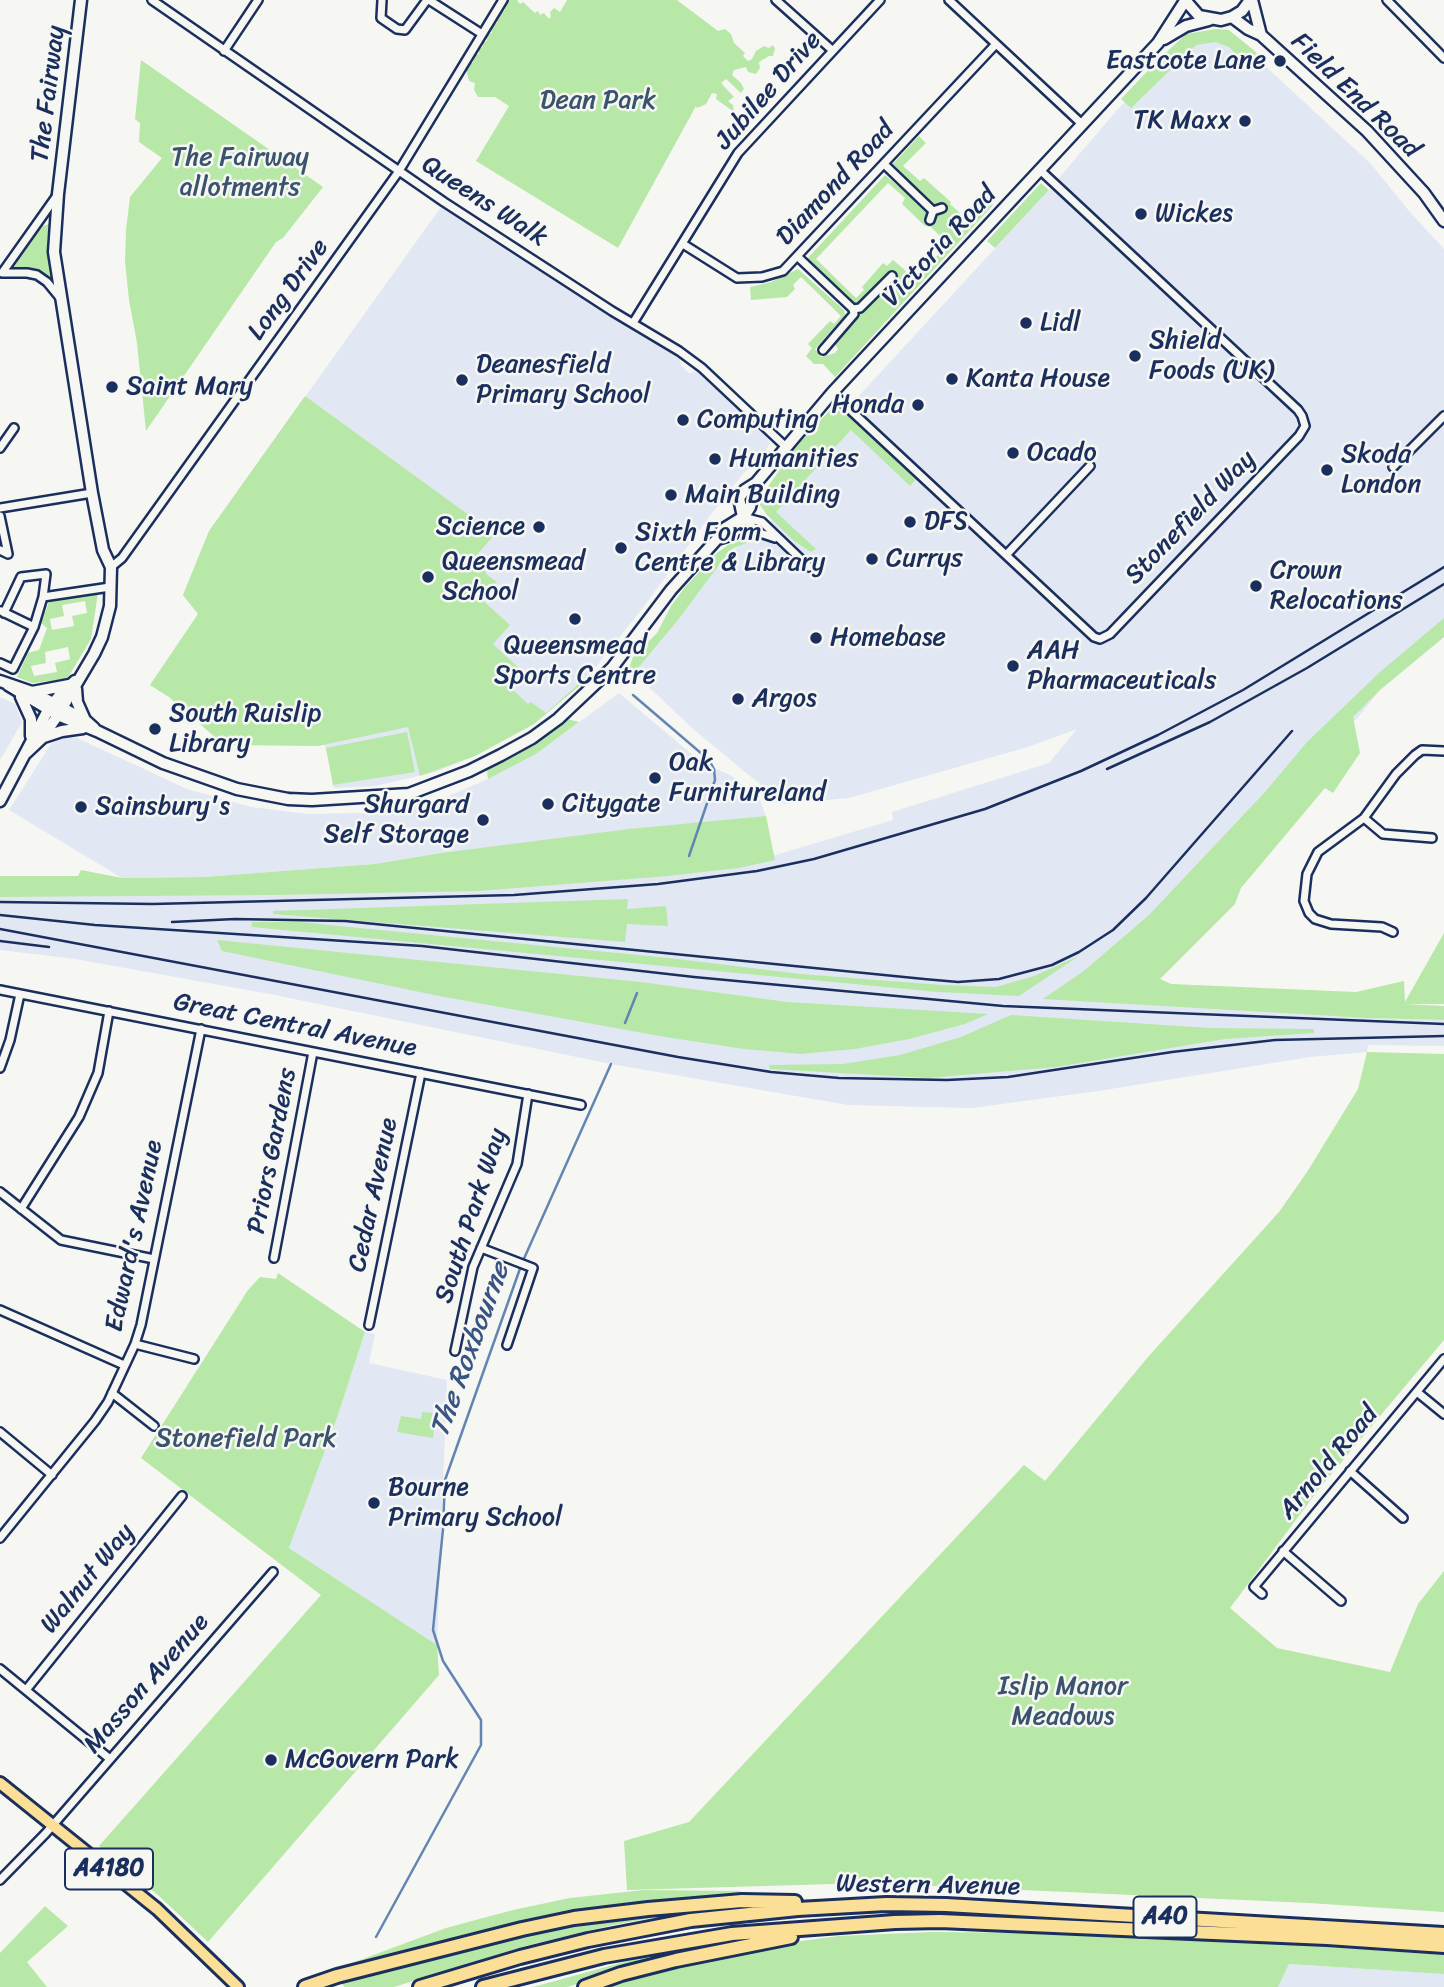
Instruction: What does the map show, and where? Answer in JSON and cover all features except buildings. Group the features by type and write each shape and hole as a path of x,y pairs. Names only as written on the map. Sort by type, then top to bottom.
{"highway":[{"path":"305,1987 338,1976 522,1929 574,1919 742,1900 886,1905"},
{"name":"Western Avenue","path":"420,1987 588,1940 691,1920 798,1909 886,1905 1014,1909 1444,1934"},
{"name":"Western Avenue","path":"483,1987 604,1956 732,1934 895,1922 954,1921 1444,1946"},
{"path":"585,1987 621,1974 676,1960 766,1941 895,1922"}],"main road":[{"name":"A4180","path":"0,1783 157,1909 238,1987"},
{"name":"A4180","path":"212,1963 229,1987"}],"street":[{"name":"The Fairway","path":"81,0 58,194 54,252 92,493 103,550 111,567"},
{"name":"Queens Walk","path":"152,0 399,171 679,351 702,368 786,447"},
{"path":"224,51 258,0"},
{"path":"382,0 381,18 397,29 405,30 428,0 482,34"},
{"name":"Long Drive","path":"111,567 130,546 399,171 503,0"},
{"path":"776,0 832,50"},
{"name":"Jubilee Drive","path":"633,323 743,146 880,0"},
{"path":"949,0 1083,125"},
{"path":"1185,0 1199,16 1209,20"},
{"name":"Victoria Road","path":"4,683 19,694 183,772 259,794 288,799 337,801 409,794 469,771 532,738 558,719 612,668 671,590 718,539 733,534 750,507 756,483 786,447 832,393 1158,43 1185,0"},
{"path":"1233,17 1251,0"},
{"name":"Field End Road","path":"1251,0 1261,35"},
{"path":"1387,0 1444,58"},
{"name":"Field End Road","path":"1233,17 1261,35 1367,131 1423,193 1444,221"},
{"name":"Victoria Road","path":"1158,43 1186,26 1233,17"},
{"name":"Diamond Road","path":"683,244 737,278 783,271 996,44"},
{"path":"884,164 933,211"},
{"name":"Stonefield Way","path":"832,393 1094,637 1105,638 1290,445 1305,426 1298,410 1041,170"},
{"name":"The Fairway","path":"1,274 58,194"},
{"path":"933,211 942,208"},
{"path":"930,220 933,211"},
{"path":"32,230 44,221 56,220"},
{"path":"797,257 853,309 854,314 823,349"},
{"name":"The Fairway","path":"1,274 37,275 47,282 61,299"},
{"path":"853,309 860,308 892,276"},
{"path":"1393,467 1444,416"},
{"path":"0,448 13,428"},
{"path":"1007,554 1090,466"},
{"path":"0,508 92,493"},
{"path":"0,516 8,554 0,550"},
{"path":"743,517 757,532 779,539 810,567"},
{"path":"0,802 28,748 77,680 102,637 110,606 111,567"},
{"path":"0,663 13,669 34,626 43,597 46,574 20,577 2,612 34,626"},
{"path":"43,597 110,587"},
{"path":"28,748 42,738 90,726 76,699 77,680"},
{"path":"32,692 59,688 77,680"},
{"name":"Victoria Road","path":"4,683 32,692 55,709"},
{"path":"19,694 32,726 28,748"},
{"path":"42,738 55,709"},
{"path":"1393,932 1382,927 1322,922 1309,913 1304,901 1307,873 1318,852 1364,818 1396,774 1415,755 1422,750 1444,751"},
{"path":"1364,818 1383,834 1432,838"},
{"name":"Great Central Avenue","path":"0,990 581,1105"},
{"path":"0,1068 10,1040 20,994"},
{"path":"20,1209 79,1117 98,1073 109,1011"},
{"name":"Edward's Avenue","path":"0,1538 95,1421 112,1394 135,1344 201,1029"},
{"name":"Priors Gardens","path":"274,1258 313,1052"},
{"name":"Cedar Avenue","path":"369,1325 421,1073"},
{"name":"South Park Way","path":"455,1351 473,1267 517,1164 528,1094"},
{"path":"0,1192 61,1240 154,1259"},
{"path":"481,1248 533,1268 507,1345"},
{"path":"0,1310 124,1365"},
{"path":"135,1344 194,1359"},
{"name":"Arnold Road","path":"1262,1594 1254,1587 1444,1359"},
{"path":"1417,1392 1444,1414"},
{"path":"112,1394 154,1426"},
{"path":"0,1432 52,1475"},
{"path":"1350,1471 1403,1518"},
{"name":"Walnut Way","path":"26,1690 182,1496"},
{"path":"1283,1551 1341,1601"},
{"name":"Masson Avenue","path":"1,1878 54,1824 273,1572"},
{"path":"0,1669 110,1759"}],"shaded area":[{"path":"1235,38 1370,163 1444,249 1444,637 1380,690 1113,990 1369,1018 1444,1020 1444,1046 1368,1045 1367,1052 1310,1057 972,1108 848,1105 611,1064 270,994 75,959 0,950 0,884 752,862 893,820 892,812 1049,763 1077,729 1028,747 849,798 784,804 692,728 634,673 728,553 766,529 776,512 851,430 855,400 1049,190 1116,111 1181,46"},
{"name":"Queensmead School","path":"441,207 680,358 681,366 689,373 699,371 765,434 770,442 709,517 645,605 584,682 534,724 475,756 435,772 375,786 334,788 325,745 224,745 169,697 150,685 198,614 183,595 209,531"},
{"path":"619,693 701,762 732,776 760,800 766,816 441,853 375,864 205,877 122,878 9,810 51,744 69,737 77,738 187,789 251,807 308,814 361,813 430,804 488,779 536,754"},
{"path":"0,697 15,704 22,722 0,760"},
{"name":"Bourne Primary School","path":"365,1332 375,1334 369,1363 447,1380 437,1645 289,1548"},
{"path":"1289,1964 1444,1974 1444,1987 1278,1987"}],"green space":[{"name":"Dean Park","path":"507,0 517,0 520,4 523,2 535,13 538,11 540,15 544,13 551,18 550,12 554,8 560,12 567,0 677,0 718,31 725,29 731,34 734,43 745,53 743,56 748,61 764,46 769,48 773,45 775,49 773,56 759,62 760,68 756,74 748,72 746,67 734,70 732,75 744,89 741,93 726,79 721,83 734,97 728,101 733,105 734,112 716,99 717,94 712,93 706,104 697,108 696,106 618,248 476,161 509,106 495,97 478,97 474,90 475,83 469,81 466,69 469,62 473,63 474,55 479,54 482,43 487,41 486,35 492,33 491,26 497,23 497,13 505,10"},
{"path":"1216,29 1229,30 1257,53 1246,64 1229,47 1215,42 1196,45 1131,108 1121,99 1186,34"},
{"name":"The Fairway allotments","path":"141,60 323,187 283,238 276,242 146,431 125,261 126,230 130,197 162,158 139,142 140,123 135,119"},
{"path":"919,136 926,143 903,166 920,181 924,178 951,202 960,213 958,217 966,224 982,207 978,204 984,197 993,205 835,377 823,364 814,364 806,356 812,348 808,344 830,321 834,324 841,316 801,277 787,297 751,300 750,287 771,282 798,269 844,310 845,315 815,349 821,357 835,353 838,349 834,342 883,290 892,293 897,288 894,280 897,277 888,272 857,303 852,303 806,260 885,175 928,211 926,219 934,221 943,210 941,203 933,205 892,165","holes":["888,183 905,198 902,204 925,226 931,227 940,236 943,233 951,241 936,257 931,254 924,261 927,266 912,282 904,276 906,271 893,260 887,266 883,263 856,298 816,259"]},
{"path":"1041,183 1049,190 995,248 987,241"},
{"path":"49,224 47,246 50,279 34,270 12,270 32,239 43,226"},
{"name":"Queensmead School","path":"305,396 495,534 476,556 487,575 497,582 480,598 510,625 493,644 524,673 511,688 528,704 531,702 546,713 583,680 584,682 534,724 475,756 420,776 408,727 318,746 224,745 169,697 150,685 198,614 183,595 209,531"},
{"path":"829,411 847,414 917,478 910,486 851,430 776,512 816,549 811,552 794,541 767,515 760,505 760,498 795,448"},
{"path":"746,539 746,543 728,553 634,673 629,668 633,657 657,633 685,587 717,553 728,545"},
{"path":"98,593 91,639 67,679 32,683 17,677 28,653 39,650 47,628 41,623 49,602","holes":["85,601 87,613 72,616 74,626 52,630 50,619 64,616 62,605","68,647 70,659 55,663 57,672 34,676 31,666 46,663 45,652"]},
{"path":"1444,618 1444,637 1380,690 1353,717 1360,753 1333,793 1325,788 1241,888 1235,904 1160,979 1171,984 1356,992 1404,981 1405,1002 1444,933 1444,1004 1404,1004 1444,1006 1444,1020 1043,999 1085,970 1149,915 1265,792 1307,742 1380,672"},
{"path":"567,719 579,722 536,754 488,779 487,771 491,767 526,748"},
{"path":"407,732 415,772 333,785 326,748"},
{"path":"766,816 775,860 739,868 668,876 479,891 0,897 0,876 78,876 81,870 122,878 204,877 375,864 629,829"},
{"path":"628,899 627,909 666,906 668,926 627,924 625,942 273,914 273,911"},
{"path":"252,922 300,922 669,958 801,974 942,985 996,987 1034,976 1079,956 1019,996 938,992 251,927"},
{"path":"217,940 641,982 787,1002 988,1014 965,1024 909,1039 855,1049 801,1054 744,1049 439,996 222,951"},
{"path":"1011,1015 1210,1028 1314,1029 1314,1033 1225,1039 1056,1067 928,1078 770,1069 769,1065 843,1064 900,1055 961,1037"},
{"name":"Islip Manor Meadows","path":"1367,1052 1444,1054 1444,1340 1322,1485 1230,1608 1277,1648 1390,1672 1418,1604 1444,1571 1444,1912 1309,1903 868,1883 627,1890 624,1841 689,1822 1024,1465 1045,1481 1148,1357 1279,1212 1358,1089"},
{"name":"Stonefield Park","path":"278,1273 365,1332 289,1548 437,1645 439,1675 208,1942 159,1896 99,1846 321,1595 141,1458 248,1290 260,1277 276,1279"},
{"path":"422,1412 436,1413 433,1438 397,1432 401,1416 421,1419"},
{"path":"643,1890 740,1891 744,1896 644,1902 566,1913 483,1931 345,1969 352,1963 446,1928 513,1910 570,1898"},
{"path":"45,1906 68,1926 27,1962 47,1987 0,1987 0,1953"},
{"path":"652,1913 652,1918 525,1946 394,1987 344,1987 340,1979 513,1935"},
{"path":"933,1932 1038,1933 1287,1944 1444,1955 1444,1974 1289,1964 1278,1987 603,1987 684,1963 764,1946 839,1936"},
{"path":"657,1953 658,1959 567,1987 533,1987"}],"waterway":[{"name":"The Roxbourne","path":"633,695 709,760 714,769 715,780 689,856"},
{"name":"The Roxbourne","path":"625,1023 637,993"},
{"name":"The Roxbourne","path":"376,1937 481,1745 481,1720 443,1661 433,1630 445,1480 522,1263 611,1064"}],"railway":[{"path":"0,902 153,904 514,895 658,884 757,871 814,859 985,809 1081,771 1158,735 1243,690 1444,567"},
{"path":"1107,769 1210,722 1307,668 1444,584"},
{"path":"172,922 235,919 345,921 924,979 958,982 999,979 1052,965 1079,952 1113,930 1146,898 1292,731"},
{"path":"0,915 95,925 422,946 694,977 1003,1006 1444,1024"},
{"path":"0,929 678,1057 771,1072 839,1078 947,1080 1008,1077 1172,1052 1275,1040 1444,1036"},
{"path":"0,941 49,947"}],"place":[{"name":"Eastcote Lane","path":"1280,61"},
{"name":"TK Maxx","path":"1245,121"},
{"name":"Wickes","path":"1141,214"},
{"name":"Lidl","path":"1026,323"},
{"name":"Shield Foods (UK)","path":"1135,356"},
{"name":"Kanta House","path":"952,379"},
{"name":"Deanesfield Primary School","path":"462,380"},
{"name":"Saint Mary","path":"112,387"},
{"name":"Honda","path":"918,405"},
{"name":"Computing","path":"683,420"},
{"name":"Ocado","path":"1013,453"},
{"name":"Humanities","path":"715,459"},
{"name":"Skoda London","path":"1327,470"},
{"name":"Main Building","path":"671,495"},
{"name":"DFS","path":"910,522"},
{"name":"Science","path":"539,527"},
{"name":"Sixth Form Centre & Library","path":"621,548"},
{"name":"Currys","path":"872,559"},
{"name":"Queensmead School","path":"428,577"},
{"name":"Crown Relocations","path":"1256,586"},
{"name":"Queensmead Sports Centre","path":"575,619"},
{"name":"Homebase","path":"816,638"},
{"name":"AAH Pharmaceuticals","path":"1013,666"},
{"name":"Argos","path":"738,699"},
{"name":"South Ruislip Library","path":"155,729"},
{"name":"Oak Furnitureland","path":"655,778"},
{"name":"Citygate","path":"548,804"},
{"name":"Sainsbury's","path":"81,807"},
{"name":"Shurgard Self Storage","path":"483,820"},
{"name":"Bourne Primary School","path":"374,1503"},
{"name":"McGovern Park","path":"271,1760"}]}
